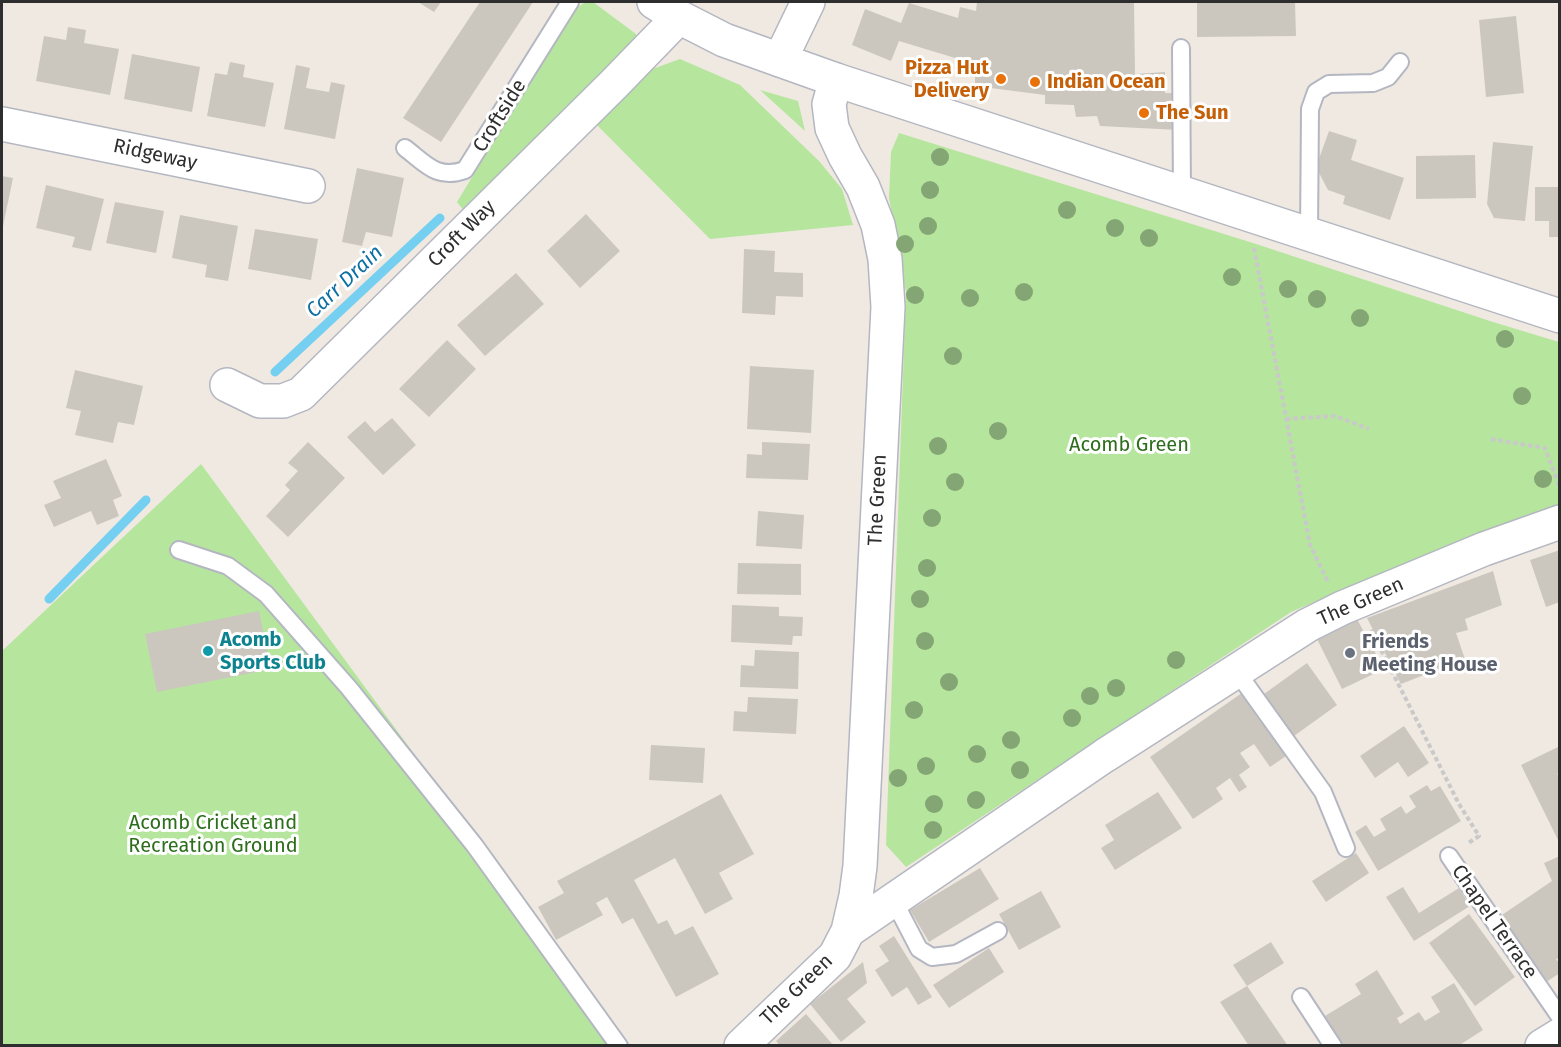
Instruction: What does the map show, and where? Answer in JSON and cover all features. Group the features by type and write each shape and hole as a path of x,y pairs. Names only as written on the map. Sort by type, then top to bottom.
{"street":[{"path":"780,60 808,2"},
{"path":"667,9 724,40 836,80 1560,316"},
{"name":"Croft Way","path":"227,385 260,401 283,401 301,394 606,93 667,9"},
{"name":"The Green","path":"741,1046 835,956 848,931 860,866 888,308 885,259 878,225 863,187 832,128 830,104 836,80"},
{"name":"Ridgeway","path":"2,124 308,186"},
{"name":"The Green","path":"848,931 1104,756 1308,625 1342,608 1484,549 1560,522"},
{"path":"1542,1046 1560,1035"}],"lane":[{"name":"Croftside","path":"405,148 437,172 454,174 465,170 570,2"},
{"path":"1181,48 1182,193"},
{"path":"1309,234 1310,109 1316,92 1329,84 1373,83 1388,77 1400,62"},
{"path":"179,550 228,566 266,594 349,688 475,846 619,1046"},
{"path":"1236,672 1323,792 1346,848"},
{"name":"Chapel Terrace","path":"1449,856 1560,1017"},
{"path":"893,899 919,949 932,957 956,954 998,931"},
{"path":"1301,997 1333,1046"}],"path":[{"path":"1253,243 1310,546 1329,584"},
{"path":"1286,419 1335,416 1369,429"},
{"path":"1491,440 1545,448 1560,488"},
{"path":"1356,602 1459,804 1479,836 1449,856"}],"green space":[{"path":"586,2 593,2 636,34 636,45 465,212 457,202 574,9"},
{"path":"680,59 740,85 819,161 842,189 853,225 710,239 595,123 647,71"},
{"path":"760,90 798,101 805,131"},
{"name":"Acomb Green","path":"899,133 1253,243 1559,342 1559,505 1439,549 1291,612 906,867 886,845 906,292 889,198 891,152"},
{"name":"Acomb Cricket and Recreation Ground","path":"201,464 628,1045 2,1046 2,651"}],"building":[{"path":"418,2 441,2 434,12"},
{"path":"480,2 533,2 441,142 403,118"},
{"path":"977,2 1134,2 1135,74 1165,72 1165,93 1179,93 1179,130 1100,126 1097,116 1076,117 1074,105 1045,104 1045,95 975,86 975,64 899,41 891,61 852,45 865,9 901,23 909,3 958,18 960,7 976,11"},
{"path":"1197,2 1295,2 1296,36 1197,37"},
{"path":"1516,16 1524,93 1486,97 1479,20"},
{"path":"68,27 86,30 84,43 119,49 110,95 36,81 44,36 66,40"},
{"path":"132,54 200,67 192,112 124,99"},
{"path":"230,62 245,65 243,77 274,83 265,127 207,116 215,73 227,75"},
{"path":"296,65 310,68 306,88 329,92 331,82 345,85 335,139 284,129"},
{"path":"1329,131 1357,140 1351,160 1404,178 1390,220 1343,204 1345,196 1328,190 1316,167"},
{"path":"1493,142 1533,146 1525,221 1494,218 1487,204"},
{"path":"1475,155 1476,198 1416,199 1416,156"},
{"path":"357,168 404,178 392,237 366,232 362,246 342,242"},
{"path":"2,176 13,178 3,226 2,226"},
{"path":"46,185 104,199 91,251 72,247 75,237 36,228"},
{"path":"1535,187 1559,187 1560,237 1549,237 1549,221 1535,221"},
{"path":"115,202 164,211 156,253 106,243"},
{"path":"586,214 620,251 580,288 547,251"},
{"path":"180,215 238,226 228,281 205,277 207,265 172,258"},
{"path":"255,229 318,239 311,280 248,269"},
{"path":"744,249 775,251 774,272 803,273 803,297 776,296 775,315 742,313"},
{"path":"516,273 544,304 485,356 457,325"},
{"path":"447,340 476,369 429,417 399,389"},
{"path":"750,366 814,370 811,433 747,429"},
{"path":"75,370 143,386 134,425 118,422 113,443 75,435 81,411 66,408"},
{"path":"392,418 416,445 383,475 347,437 365,421 375,432"},
{"path":"308,442 345,478 288,537 266,516 290,490 285,485 298,471 288,463"},
{"path":"762,442 810,444 808,480 746,478 747,454 762,455"},
{"path":"106,459 122,496 113,500 119,516 97,525 91,511 54,527 44,505 61,498 53,481"},
{"path":"758,511 804,515 802,549 756,546"},
{"path":"1560,550 1560,602 1546,607 1530,560"},
{"path":"738,563 801,564 801,595 737,594"},
{"path":"1493,571 1502,605 1465,619 1468,630 1456,633 1465,659 1401,684 1367,618"},
{"path":"732,605 779,607 779,616 803,617 802,636 793,636 792,645 731,642"},
{"name":"Acomb Sports Club","path":"259,611 271,669 157,692 145,634"},
{"name":"Friends Meeting House","path":"1357,619 1384,669 1342,689 1316,637"},
{"path":"755,650 799,652 798,689 740,687 741,665 754,666"},
{"path":"1307,663 1337,705 1294,736 1264,694"},
{"path":"1242,693 1286,756 1270,767 1254,744 1240,753 1250,767 1239,775 1247,787 1239,792 1230,778 1216,788 1223,799 1193,819 1150,757"},
{"path":"748,697 798,699 796,734 733,731 734,711 747,712"},
{"path":"1404,726 1429,763 1408,777 1398,762 1375,778 1360,756"},
{"path":"651,745 705,748 703,783 649,780"},
{"path":"1560,746 1560,772 1557,774 1560,778 1560,844 1521,765"},
{"path":"1427,785 1431,791 1440,786 1461,821 1378,871 1355,832 1366,825 1374,837 1386,830 1380,819 1401,806 1406,814 1416,807 1409,796"},
{"path":"1158,792 1182,828 1115,870 1101,848 1114,840 1105,825"},
{"path":"721,794 754,854 719,873 733,899 705,914 675,858 634,880 658,924 667,920 675,935 693,926 719,974 676,997 633,918 622,924 607,897 596,903 603,915 556,940 538,907 564,893 557,881"},
{"path":"1356,853 1369,873 1326,902 1312,881"},
{"path":"1560,856 1560,958 1556,959 1560,964 1560,973 1543,984 1499,917 1552,881 1544,863"},
{"path":"980,868 999,899 929,942 910,910"},
{"path":"1403,887 1419,913 1459,888 1470,906 1414,941 1386,897"},
{"path":"1041,891 1061,927 1019,950 999,914"},
{"path":"1469,914 1515,977 1475,1006 1429,943"},
{"path":"894,936 932,997 918,1005 907,987 892,997 875,970 889,961 879,946"},
{"path":"1271,942 1284,963 1247,986 1233,965"},
{"path":"989,948 1004,972 949,1008 933,985"},
{"path":"863,962 867,983 847,999 866,1022 841,1042 810,1004"},
{"path":"1377,970 1404,1014 1397,1018 1400,1024 1419,1012 1425,1021 1440,1012 1431,997 1454,983 1483,1030 1458,1046 1344,1046 1325,1016 1361,994 1355,984"},
{"path":"1247,986 1288,1046 1249,1046 1220,1002"},
{"path":"806,1014 834,1046 780,1046 776,1041"}],"waterway":[{"name":"Carr Drain","path":"275,372 440,218"},
{"name":"Carr Drain","path":"49,599 146,500"}],"place":[{"name":"Pizza Hut Delivery","path":"1001,79"},
{"name":"Indian Ocean","path":"1035,82"},
{"name":"The Sun","path":"1144,113"},
{"name":"Acomb Sports Club","path":"208,651"},
{"name":"Friends Meeting House","path":"1350,653"}]}
